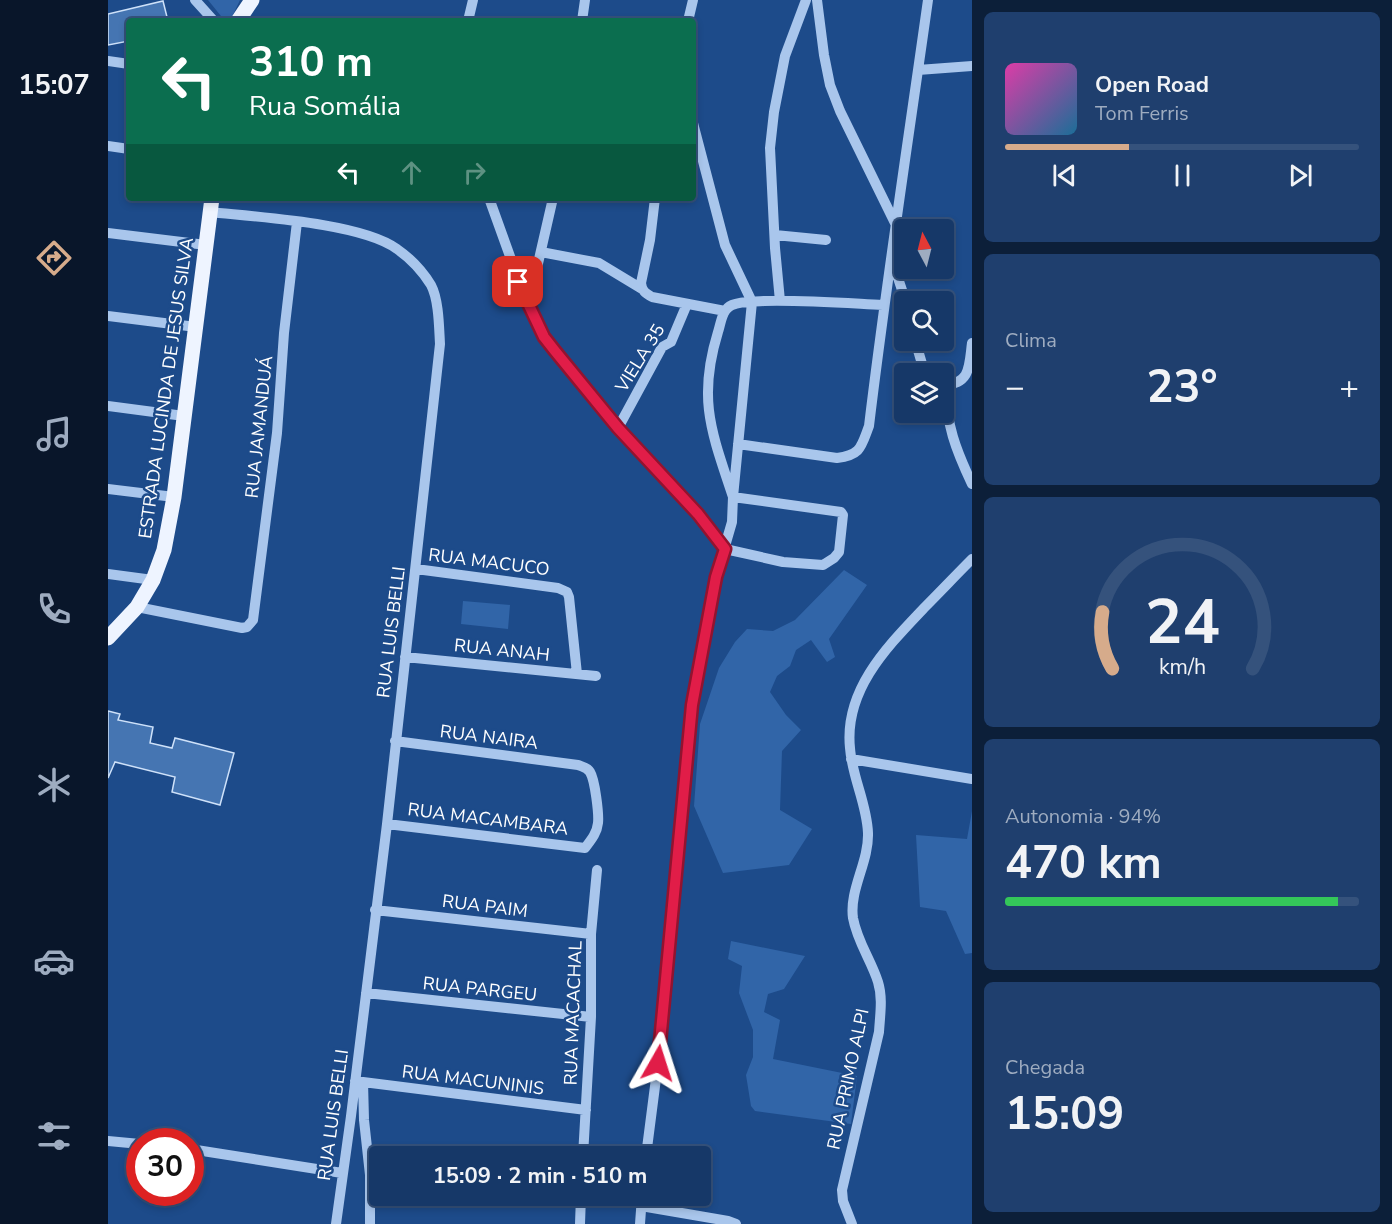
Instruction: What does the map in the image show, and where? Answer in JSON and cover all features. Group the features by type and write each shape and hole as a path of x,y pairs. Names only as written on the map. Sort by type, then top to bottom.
{"main road":[{"path":"240,18 252,0"},
{"name":"ESTRADA LUCINDA DE JESUS SILVA","path":"108,638 137,607 153,580 164,550 174,497 211,205"}],"street":[{"path":"195,0 211,18"},
{"path":"470,18 473,0"},
{"path":"582,18 585,0"},
{"path":"689,18 693,0"},
{"path":"780,301 770,148 774,112 785,56 806,0"},
{"path":"817,0 830,85 840,111 894,221"},
{"path":"896,219 928,0"},
{"path":"108,61 126,64"},
{"path":"918,70 972,66"},
{"path":"647,1146 658,1063 692,705 716,577 733,514 752,302 725,245 696,134"},
{"path":"108,146 126,148"},
{"path":"490,201 525,298 544,337 618,428 698,514 725,549 783,562 814,565 823,565 839,552 843,515 841,512 733,496"},
{"path":"525,298 534,281 552,201"},
{"path":"642,289 641,283 656,201"},
{"name":"RUA LUIS BELLI","path":"211,205 369,235 397,248 422,271 433,288 439,322 440,344 387,824 375,910 359,1081 342,1173 336,1224"},
{"name":"RUA JAMANDUÁ","path":"137,607 242,628 250,625 255,609 277,433 284,333 297,222"},
{"path":"108,233 206,245"},
{"path":"775,235 826,240"},
{"path":"738,444 837,458 851,456 859,449 869,426 883,305 892,260 894,235"},
{"path":"541,252 600,263 652,297 725,310"},
{"path":"892,260 902,291"},
{"path":"733,496 712,435 708,413 711,354 725,310 733,304 780,301 883,305"},
{"name":"VIELA 35","path":"618,428 662,347 671,342 687,304"},
{"path":"108,316 196,327"},
{"path":"954,384 964,379 968,370 972,343"},
{"path":"108,406 184,416"},
{"path":"948,423 972,484"},
{"path":"108,489 174,497"},
{"name":"RUA PRIMO ALPI","path":"852,1224 843,1201 842,1190 879,1032 881,1002 878,981 856,931 853,916 853,902 867,852 868,835 867,819 851,759 849,732 857,697 876,661 890,643 972,559"},
{"name":"RUA MACUCO","path":"416,569 558,588 567,592 577,674"},
{"path":"108,574 153,580"},
{"name":"RUA ANAH","path":"405,657 596,676"},
{"name":"RUA NAIRA","path":"395,741 578,765 586,768 591,773 598,823 594,836 585,848"},
{"path":"851,759 972,779"},
{"name":"RUA MACAMBARA","path":"387,824 585,848"},
{"name":"RUA MACACHAL","path":"584,1146 591,1017 591,934 597,870"},
{"name":"RUA PAIM","path":"375,910 591,934"},
{"name":"RUA PARGEU","path":"366,993 591,1017"},
{"path":"359,1081 369,1146"},
{"name":"RUA MACUNINIS","path":"359,1081 586,1110"},
{"path":"108,1141 126,1143"},
{"path":"204,1151 342,1173"},
{"path":"370,1224 372,1206"},
{"path":"580,1224 581,1206"},
{"path":"640,1224 642,1206"},
{"path":"664,1206 736,1224"}],"shaded area":[{"path":"208,0 240,0 231,18 223,18"},
{"path":"844,570 867,585 829,639 835,657 827,662 811,640 796,650 790,666 777,676 770,692 786,715 801,730 782,751 780,810 812,829 789,865 723,873 694,806 700,724 719,668 735,642 747,629 773,631 795,620"},
{"path":"463,601 510,605 508,629 461,624"},
{"path":"972,811 972,953 965,954 946,911 920,907 916,835 967,839"},
{"path":"731,941 805,956 784,989 768,994 764,1012 780,1020 773,1059 857,1076 851,1124 755,1111 751,1106 746,1075 753,1057 753,1030 739,993 742,966 728,959"}],"building":[{"path":"163,1 167,18 126,18 126,42 108,45 108,14"},
{"path":"108,711 120,714 118,720 153,727 150,743 172,748 175,738 234,753 220,805 172,792 175,777 115,762 108,778"}],"route":[{"path":"518,282 544,337 618,428 698,514 725,549 716,577 692,705 658,1063"}]}
